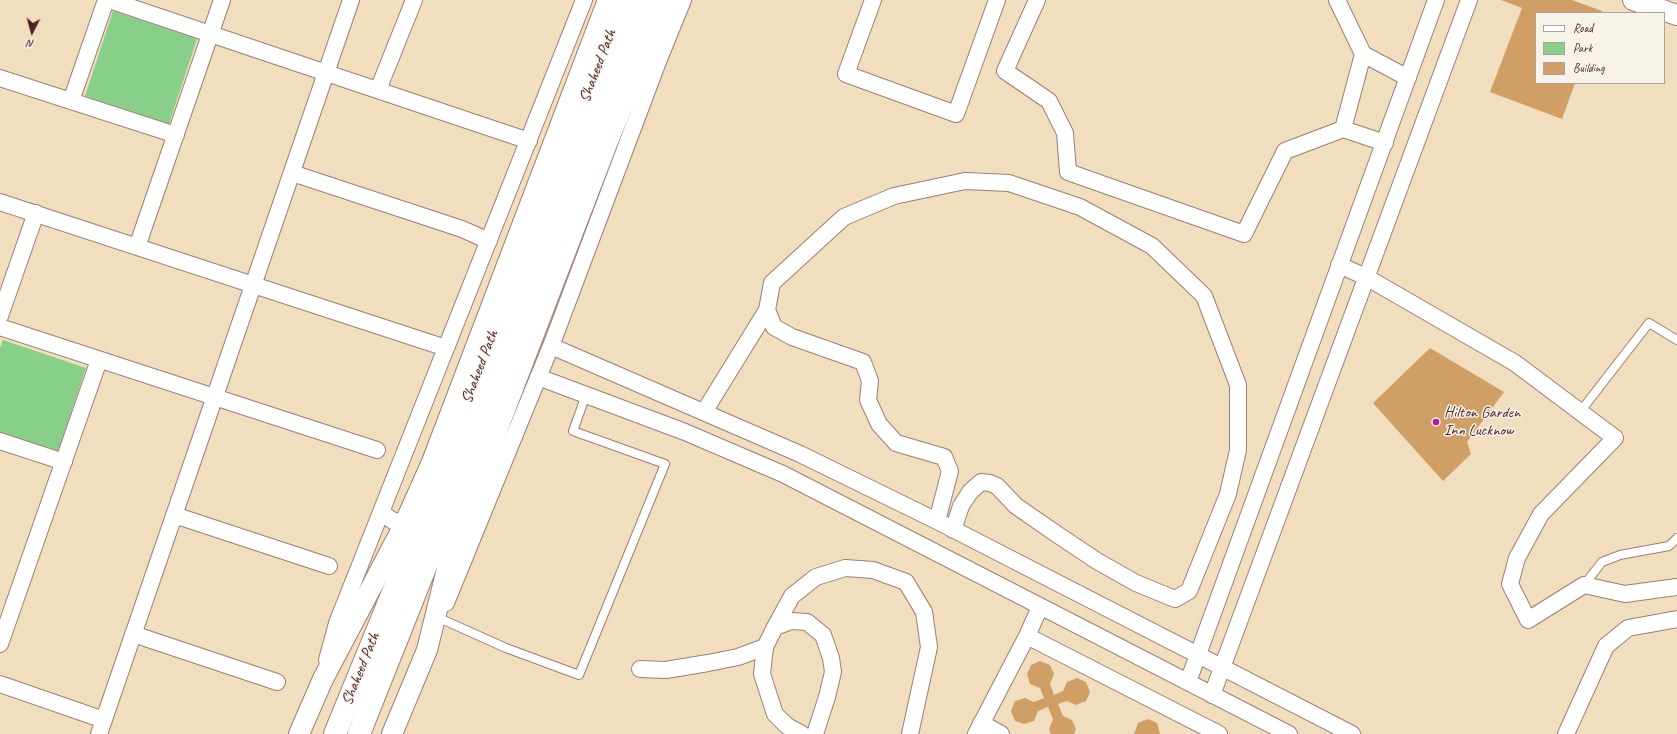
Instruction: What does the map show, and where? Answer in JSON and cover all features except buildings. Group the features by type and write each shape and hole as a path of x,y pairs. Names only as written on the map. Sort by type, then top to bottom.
{"highway":[{"name":"Shaheed Path","path":"335,734 396,585 461,401 624,0"},
{"name":"Shaheed Path","path":"359,734 463,500 648,0"}],"street":[{"path":"71,101 107,0 529,141"},
{"path":"138,247 222,0"},
{"path":"0,684 101,727 351,0"},
{"path":"378,90 414,0"},
{"path":"322,679 337,623 584,0"},
{"path":"299,734 322,679 405,521 461,401 608,0"},
{"path":"427,650 463,500 501,420 608,141 666,0"},
{"path":"392,734 551,346 656,67 683,0"},
{"path":"872,0 846,74 956,114 997,0"},
{"path":"1037,0 1005,71 1049,101 1065,133 1068,172 1244,234 1285,151 1342,129 1385,143"},
{"path":"1337,0 1363,54 1408,78"},
{"path":"1188,682 1436,0"},
{"path":"1212,695 1469,0"},
{"path":"1632,0 1677,15"},
{"path":"1342,129 1363,54"},
{"path":"0,78 176,135"},
{"path":"292,173 462,229 489,241"},
{"path":"704,412 767,310 772,283 844,217 894,196 965,181 1009,183 1080,207 1152,246 1204,296 1238,385 1238,450 1228,494 1189,591 1175,598 1136,583 1097,561 1058,535 1016,506 997,486 990,483 981,482 970,492 961,506 954,530"},
{"path":"0,202 446,348"},
{"path":"0,316 36,213"},
{"path":"1339,265 1366,277 1515,363 1615,438 1541,514 1517,558 1510,584 1528,620 1584,585 1625,594 1677,587"},
{"path":"767,310 774,327 792,337 863,362 870,381 868,400 879,424 896,443 944,457 950,471 937,521"},
{"path":"0,327 377,450"},
{"path":"551,346 800,454 937,521 1352,734"},
{"path":"0,644 99,360"},
{"path":"538,377 685,432 783,474 1289,734"},
{"path":"0,441 64,462"},
{"path":"381,512 393,521 405,521"},
{"path":"174,515 329,566"},
{"path":"802,734 787,726 775,714 762,674 765,647 792,596 816,577 845,568 873,570 906,582 924,612 929,648 910,734"},
{"path":"1000,734 979,729 1027,636 1040,607"},
{"path":"1566,734 1606,646 1628,628 1677,619"},
{"path":"775,627 791,621 807,622 823,635 831,658 832,672 827,697 815,734"},
{"path":"133,634 277,682"},
{"path":"1027,636 1219,734"},
{"path":"640,669 666,670 708,663 738,657 765,647"}],"lane":[{"path":"1580,412 1649,323 1677,340"},
{"path":"440,618 506,648 579,675 665,464 573,431 586,395"},
{"path":"1584,585 1602,562 1620,555 1668,546 1677,538"}],"green space":[{"path":"113,11 197,39 169,124 85,96"},
{"path":"3,340 86,368 58,452 0,433 0,348"}],"place":[{"name":"Hilton Garden Inn Lucknow","path":"1436,422"}]}
